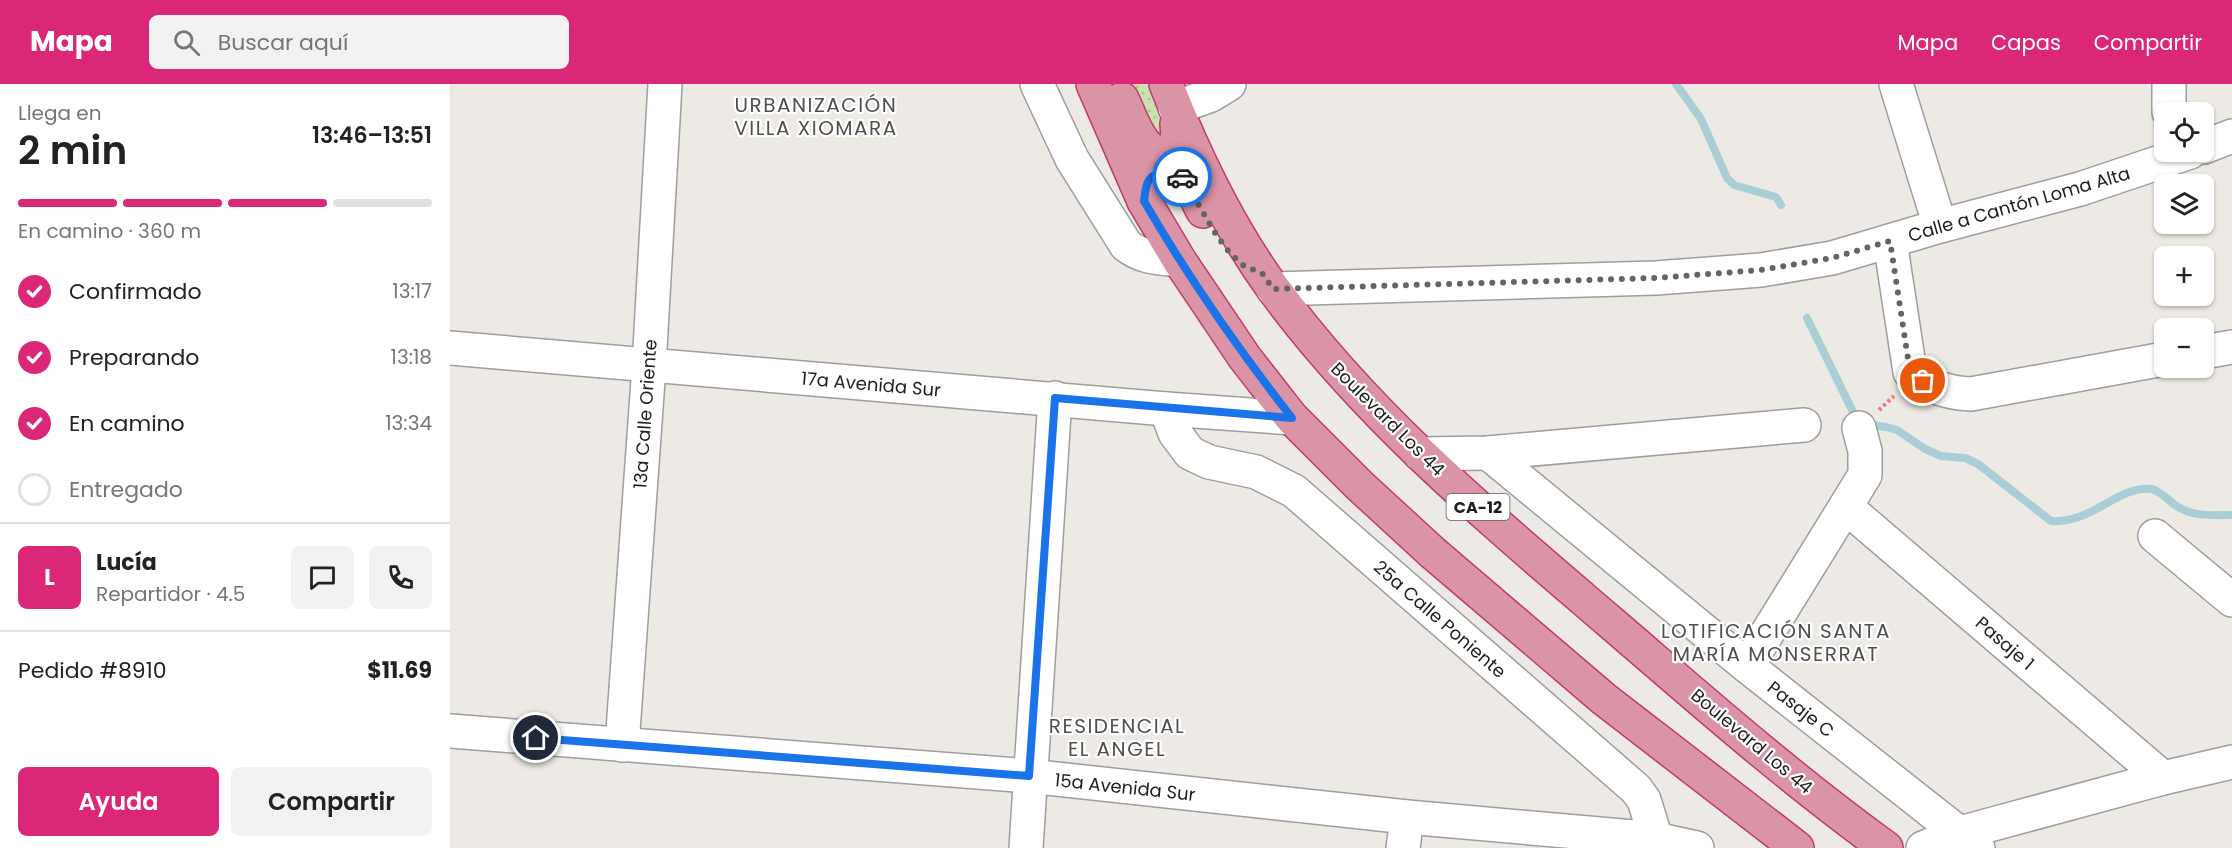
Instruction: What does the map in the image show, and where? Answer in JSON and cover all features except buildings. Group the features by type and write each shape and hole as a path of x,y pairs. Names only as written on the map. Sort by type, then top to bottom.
{"highway":[{"path":"1093,84 1144,201 1179,260 1245,358 1292,418 1359,485 1460,576 1604,699 1797,848"},
{"path":"1116,84 1139,136 1150,149 1161,152 1168,151 1175,145 1178,135 1171,96"},
{"name":"Boulevard Los 44","path":"1171,96 1192,150 1234,227 1268,281 1329,360 1419,454 1512,537 1767,756 1886,848"},
{"path":"1144,201 1149,180 1155,175 1170,172 1181,175 1217,236 1230,253 1244,266 1268,281"}],"street":[{"name":"13a Calle Oriente","path":"622,744 649,366 665,84"},
{"path":"1036,84 1072,159 1126,245 1152,258 1179,260"},
{"path":"1171,96 1211,95 1229,84"},
{"path":"1896,84 1940,226"},
{"path":"2169,84 2169,102"},
{"path":"2214,143 2232,136"},
{"name":"Calle a Cantón Loma Alta","path":"1268,281 1668,277 1782,266 1832,258 1940,226 2080,189 2154,162"},
{"path":"1890,241 1910,372 1934,388 1956,394 1971,394 2154,361"},
{"path":"2214,350 2232,347"},
{"name":"17a Avenida Sur","path":"450,348 1292,418"},
{"path":"1026,848 1055,398"},
{"name":"25a Calle Poniente","path":"1166,409 1175,433 1190,453 1209,462 1256,472 1294,491 1636,789 1644,800 1656,839"},
{"path":"1419,454 1488,453 1804,425"},
{"path":"1747,666 1865,475 1865,451 1859,428"},
{"name":"Pasaje C","path":"1488,453 1747,666 1969,841"},
{"name":"Pasaje 1","path":"1846,507 2163,778"},
{"path":"2155,536 2232,600"},
{"name":"15a Avenida Sur","path":"450,731 1029,776 1405,833 1656,839"},
{"path":"1923,848 1969,841 2163,778 2232,762"},
{"path":"1656,839 1697,848"}],"green space":[{"path":"1122,84 1149,84 1163,115 1162,136 1157,138"}],"waterway":[{"path":"1676,84 1701,119 1727,178 1734,185 1776,197 1781,205"},
{"path":"1807,318 1856,418 1864,424 1897,430 1925,449 1941,456 1965,458 1978,464 2051,521 2079,517 2139,489 2154,490 2178,507 2191,512 2204,515 2232,515"}],"way so far":[{"path":"1182,177 1217,236 1230,253 1244,266 1262,273 1273,289 1656,278 1761,270 1832,258 1890,241 1910,372 1923,381"}],"district":[{"name":"URBANIZACIÓN VILLA XIOMARA","path":"816,116"},
{"name":"LOTIFICACIÓN SANTA MARÍA MONSERRAT","path":"1776,642"},
{"name":"RESIDENCIAL EL ANGEL","path":"1117,738"}],"route":[{"path":"536,738 1029,776 1055,398 1292,418 1245,358 1179,260 1144,201 1149,180 1155,175 1176,172 1182,177"}]}
